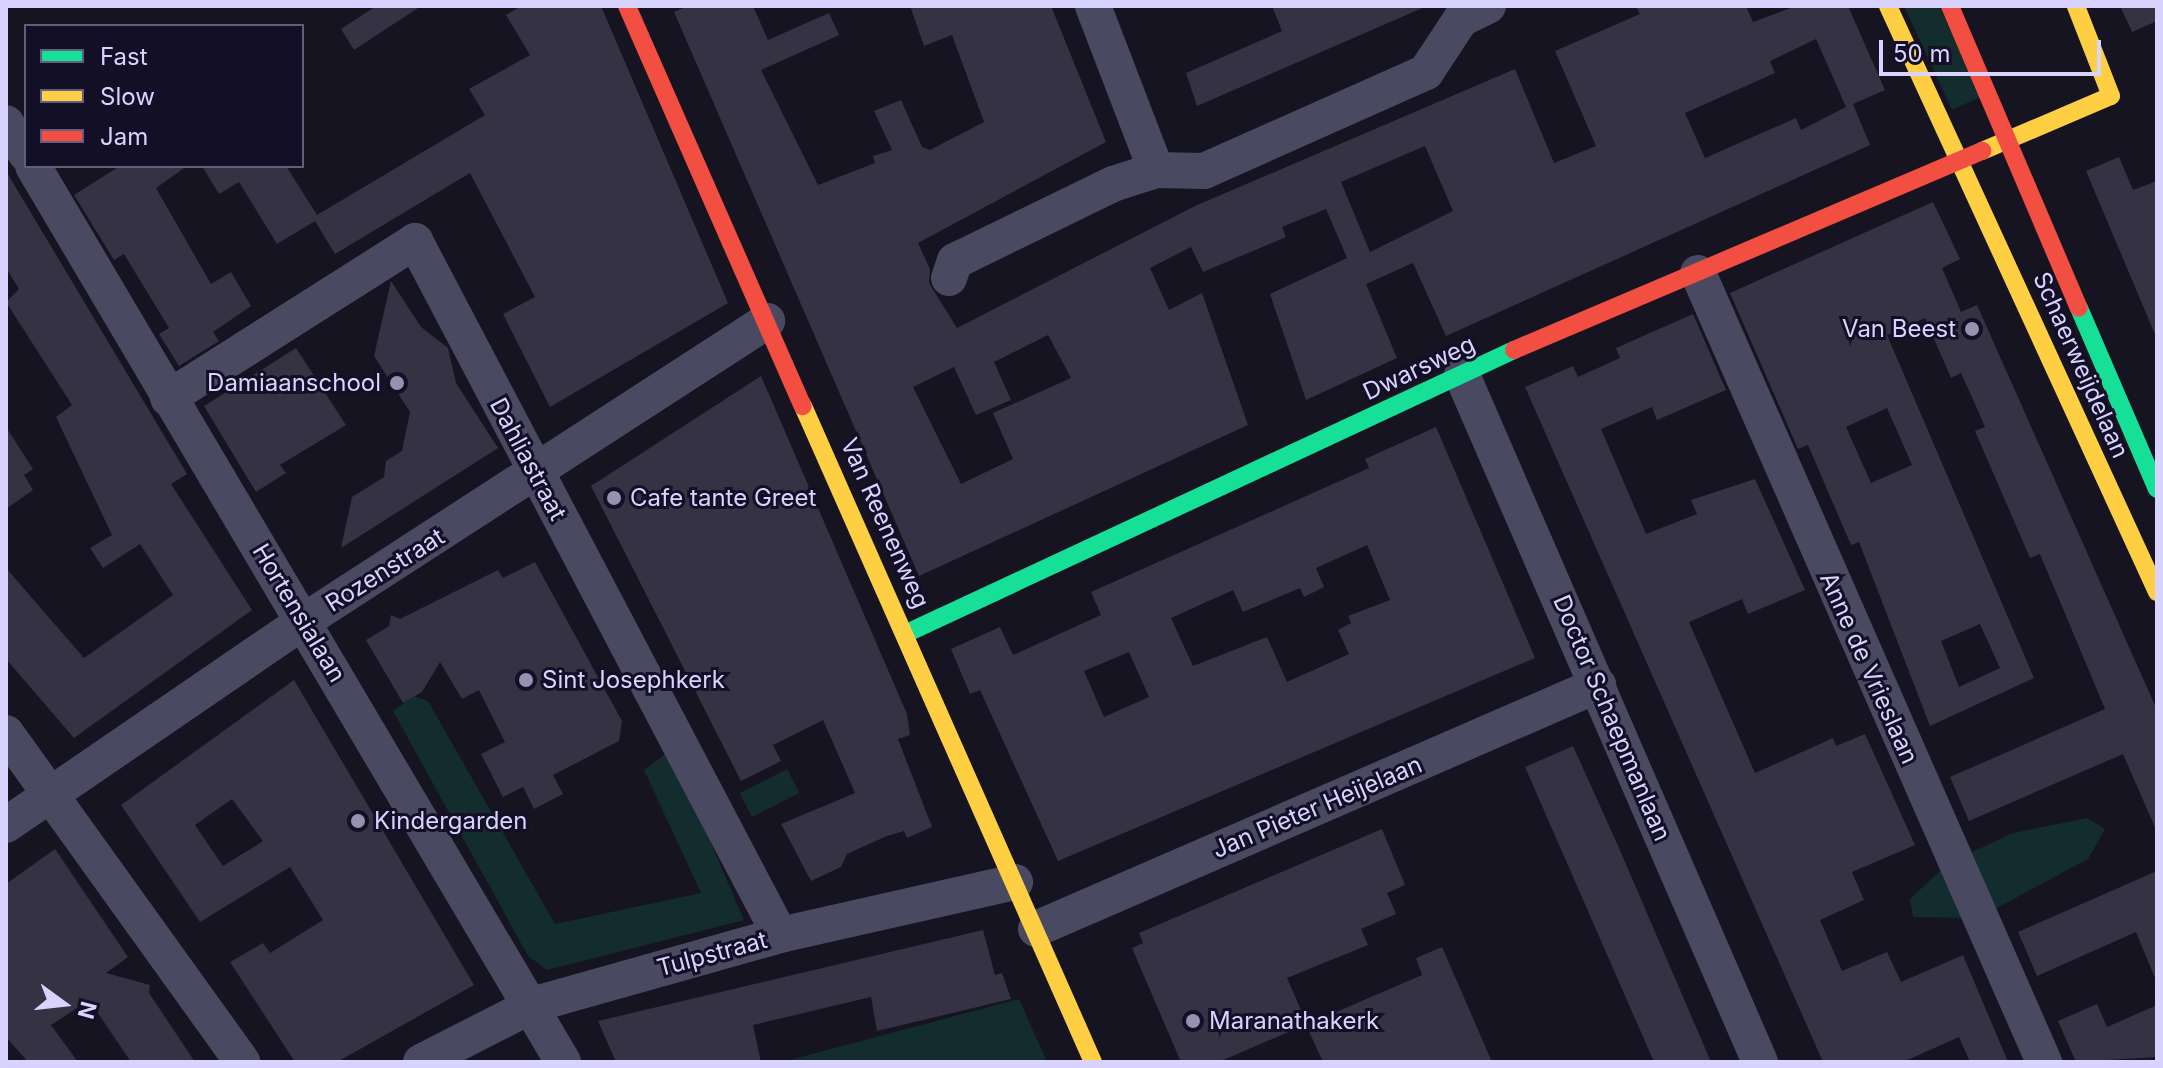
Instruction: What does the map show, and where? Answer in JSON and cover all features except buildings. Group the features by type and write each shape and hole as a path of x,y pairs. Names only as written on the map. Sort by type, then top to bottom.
{"street":[{"name":"Van Reenenweg","path":"627,6 907,633 1093,1062"},
{"path":"1093,6 1156,170"},
{"path":"949,278 955,261 1113,184 1156,170 1204,171 1426,72 1461,19 1488,6"},
{"name":"Schaerweijdelaan","path":"1888,6 2157,592"},
{"name":"Schaerweijdelaan","path":"1950,6 2157,489"},
{"path":"1957,159 2010,141 2111,96 2076,6"},
{"path":"6,123 24,151"},
{"name":"Dwarsweg","path":"907,633 1462,375 1957,159"},
{"name":"Hortensialaan","path":"34,168 168,398 535,1004 563,1062"},
{"name":"Dahliastraat","path":"168,398 415,241 780,935"},
{"name":"Anne de Vrieslaan","path":"1698,273 2044,1062"},
{"name":"Rozenstraat","path":"6,825 304,621 536,476 767,321"},
{"name":"Doctor Schaepmanlaan","path":"1462,375 1760,1062"},
{"name":"Jan Pieter Heijelaan","path":"1036,929 1598,685"},
{"path":"6,733 53,791 242,1062"},
{"name":"Tulpstraat","path":"421,1062 535,1004 780,935 1015,882"}],"green space":[{"path":"1904,6 1939,6 1983,96 1952,110"},
{"path":"414,696 428,701 555,924 701,893 644,770 671,750 744,920 547,970 528,956 393,711"},
{"path":"787,769 799,793 752,817 740,793"},
{"path":"2087,818 2105,829 2088,859 1995,909 1972,852 2013,833"},
{"path":"1942,869 1962,918 1913,917 1910,899"},
{"path":"1019,999 1047,1062 782,1062"}],"traffic: fast":[{"path":"2079,308 2157,489"},
{"path":"907,633 1514,350"}],"traffic: slow":[{"path":"1888,6 2157,592"},
{"path":"1982,151 2111,96 2076,6"},
{"path":"803,406 1093,1062"}],"traffic: jam":[{"path":"627,6 803,406"},
{"path":"1950,6 2079,308"},
{"path":"1514,350 1982,151"}],"place":[{"name":"Van Beest","path":"1972,329"},
{"name":"Damiaanschool","path":"397,383"},
{"name":"Cafe tante Greet","path":"614,498"},
{"name":"Sint Josephkerk","path":"526,680"},
{"name":"Kindergarden","path":"358,821"},
{"name":"Maranathakerk","path":"1193,1021"}]}
